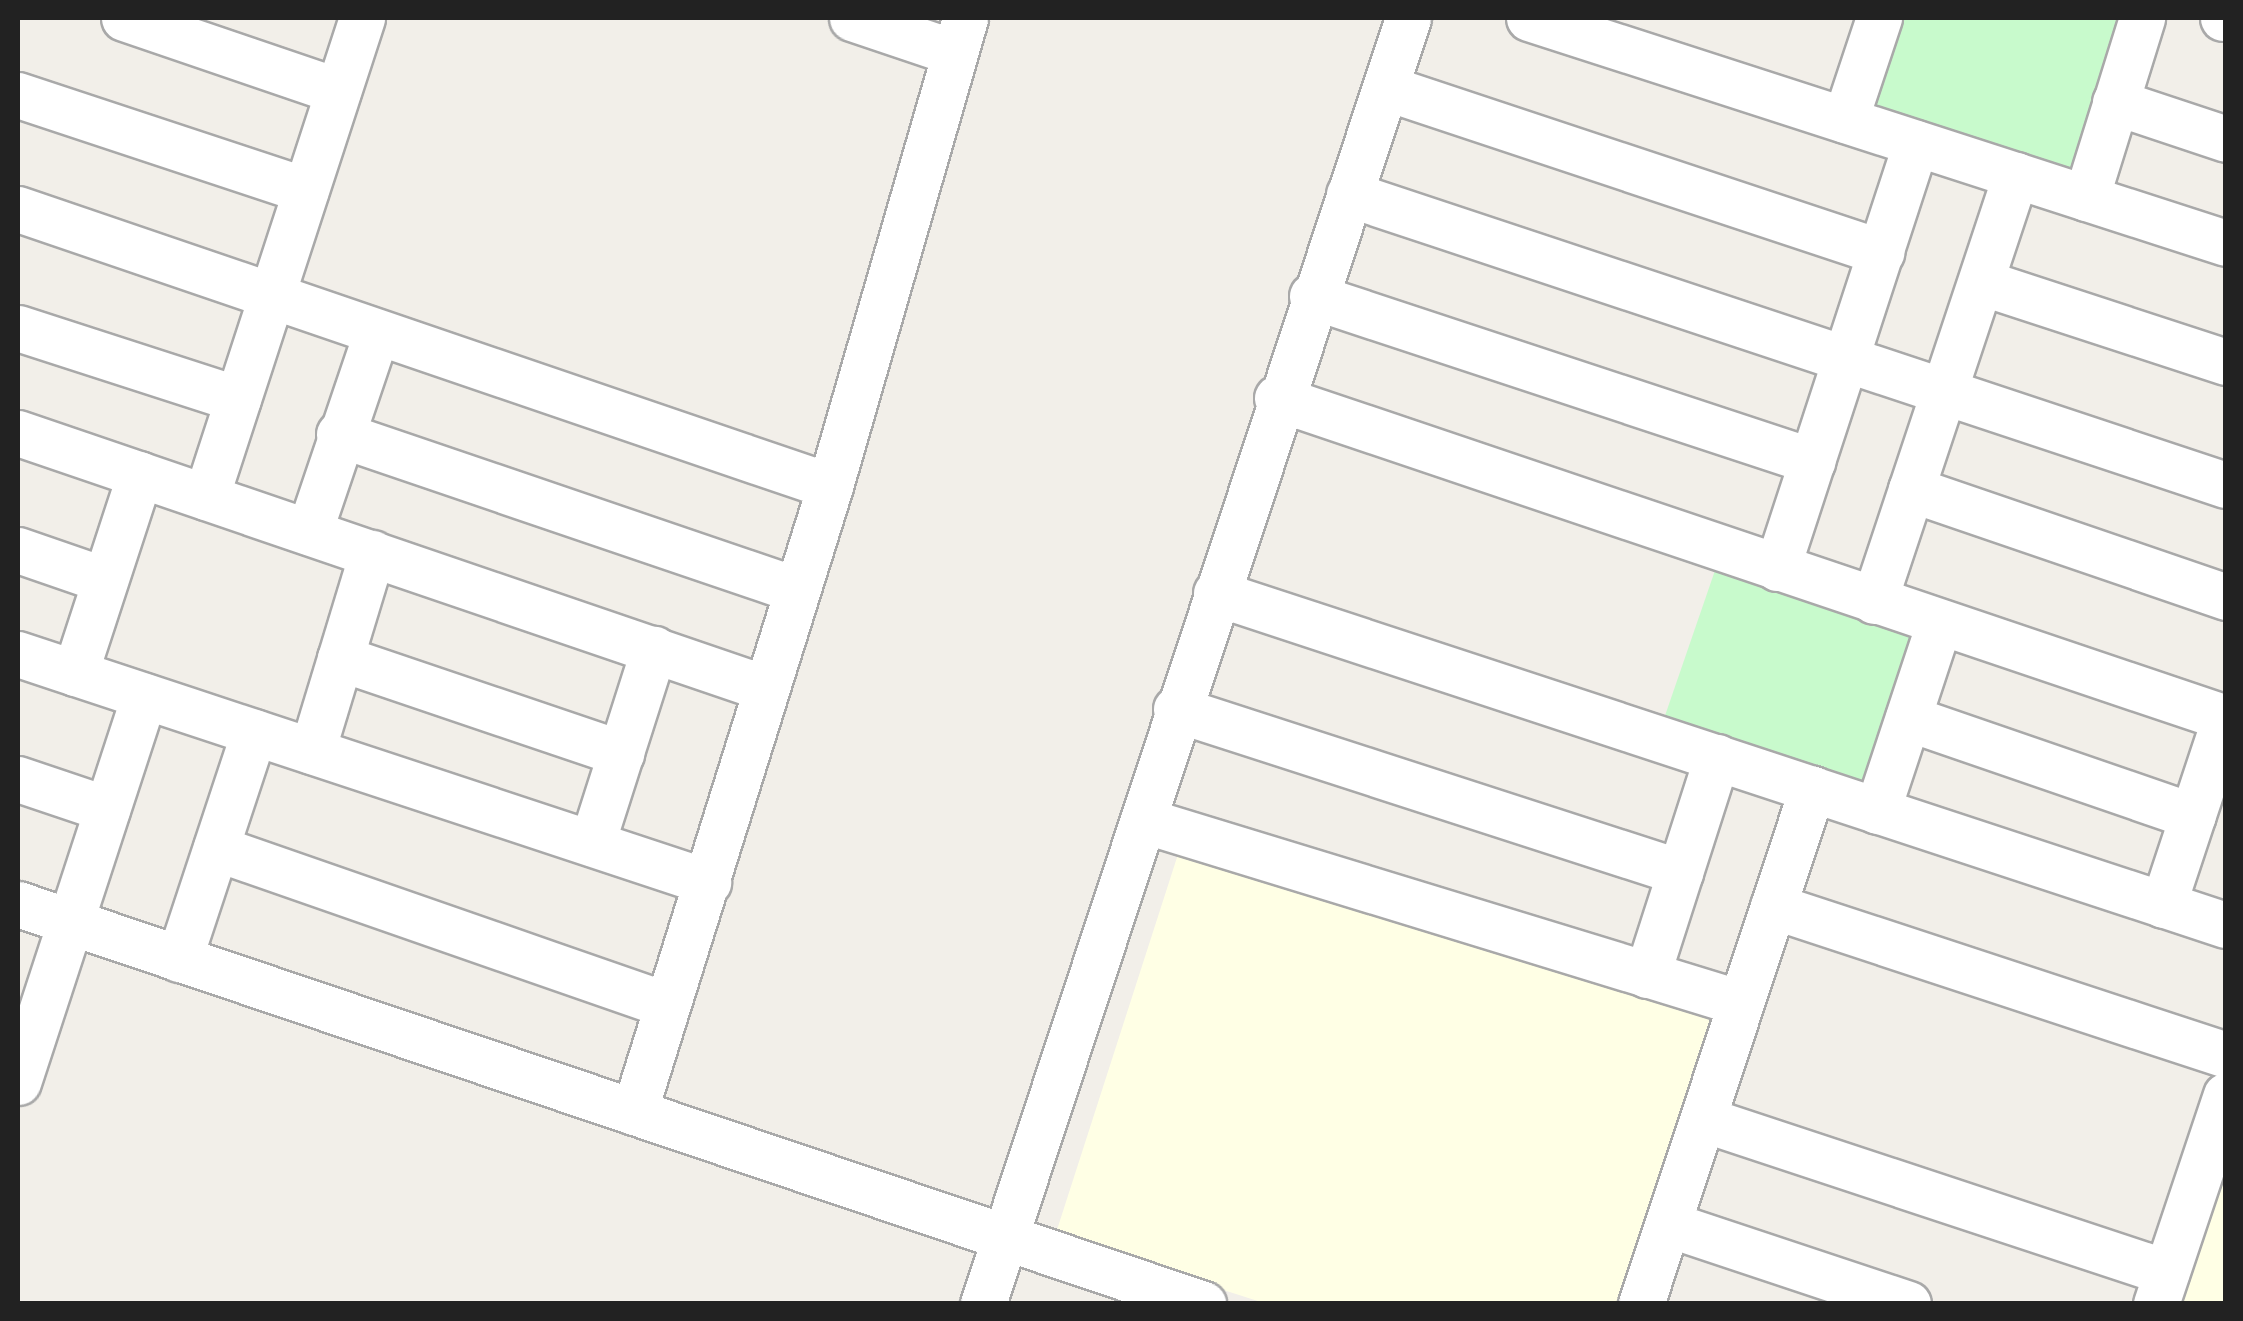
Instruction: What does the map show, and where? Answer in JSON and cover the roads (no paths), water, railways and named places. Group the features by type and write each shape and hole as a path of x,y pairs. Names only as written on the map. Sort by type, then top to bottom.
{"street":[{"path":"124,18 338,91"},
{"path":"206,497 362,18"},
{"path":"634,1112 830,486 959,35 852,18"},
{"path":"983,1304 1278,398 1408,18"},
{"path":"2086,198 2142,18"},
{"path":"1845,120 1869,20"},
{"path":"1554,21 2226,243"},
{"path":"1387,88 1880,252"},
{"path":"18,94 306,190"},
{"path":"2115,102 2226,139"},
{"path":"1777,568 1916,143"},
{"path":"1874,601 2016,175"},
{"path":"1350,194 2226,484"},
{"path":"18,209 830,486"},
{"path":"1980,282 2226,362"},
{"path":"1312,296 1812,461"},
{"path":"18,328 238,399"},
{"path":"308,532 376,334"},
{"path":"1278,398 2225,718 2163,905"},
{"path":"18,433 765,688"},
{"path":"340,434 795,589"},
{"path":"75,673 140,474"},
{"path":"1911,489 2226,596"},
{"path":"18,550 106,580"},
{"path":"312,751 372,553"},
{"path":"1216,593 2226,925"},
{"path":"1877,810 1940,623"},
{"path":"592,843 654,649"},
{"path":"18,654 708,882"},
{"path":"340,658 620,753"},
{"path":"18,1082 26,1024 70,922 144,696"},
{"path":"1176,709 1680,872"},
{"path":"1908,718 2193,816"},
{"path":"179,958 254,732"},
{"path":"1646,974 1716,757"},
{"path":"18,779 107,809"},
{"path":"1641,1304 1812,788"},
{"path":"1143,820 1741,1004"},
{"path":"216,848 666,1005"},
{"path":"18,904 1204,1304"},
{"path":"1773,906 2226,1055"},
{"path":"1702,1119 2161,1288 2226,1095"},
{"path":"1668,1224 1908,1304"}]}
